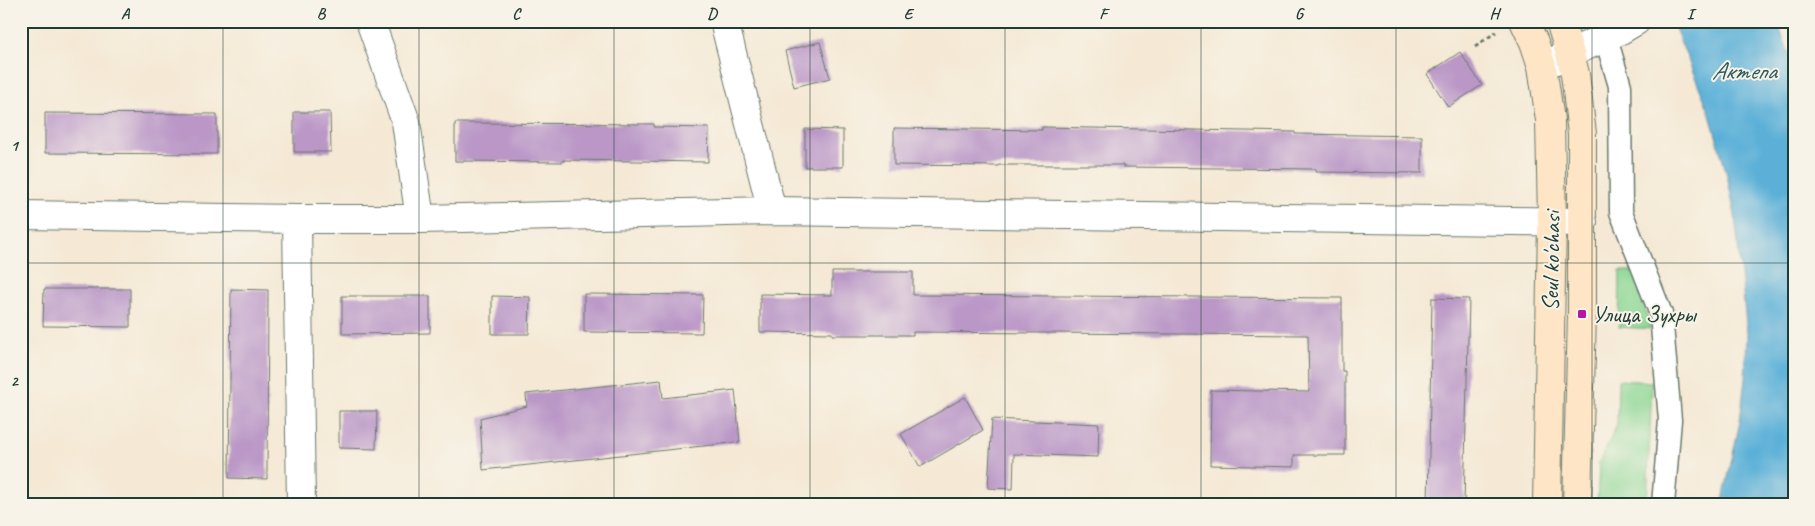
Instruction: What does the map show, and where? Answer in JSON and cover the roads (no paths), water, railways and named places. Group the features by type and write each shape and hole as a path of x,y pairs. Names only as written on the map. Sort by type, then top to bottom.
{"main road":[{"name":"Seul ko'chasi","path":"1524,21 1542,66 1550,120 1552,222 1546,505"},
{"name":"Seul ko'chasi","path":"1560,21 1570,54 1580,114 1583,222 1577,505"}],"street":[{"path":"370,21 406,122 420,219"},
{"path":"724,21 772,212"},
{"path":"1542,66 1570,54 1616,28 1620,86 1621,212 1661,314 1670,420 1662,505"},
{"path":"21,215 420,219 772,212 1583,222"},
{"path":"297,219 301,505"}],"water":[{"name":"Актепа","path":"1672,21 1777,21 1794,68 1794,505 1722,505 1740,421 1745,379 1747,334 1735,215 1727,175 1709,111"}],"place":[{"name":"Улица Зухры","path":"1582,314"}]}
